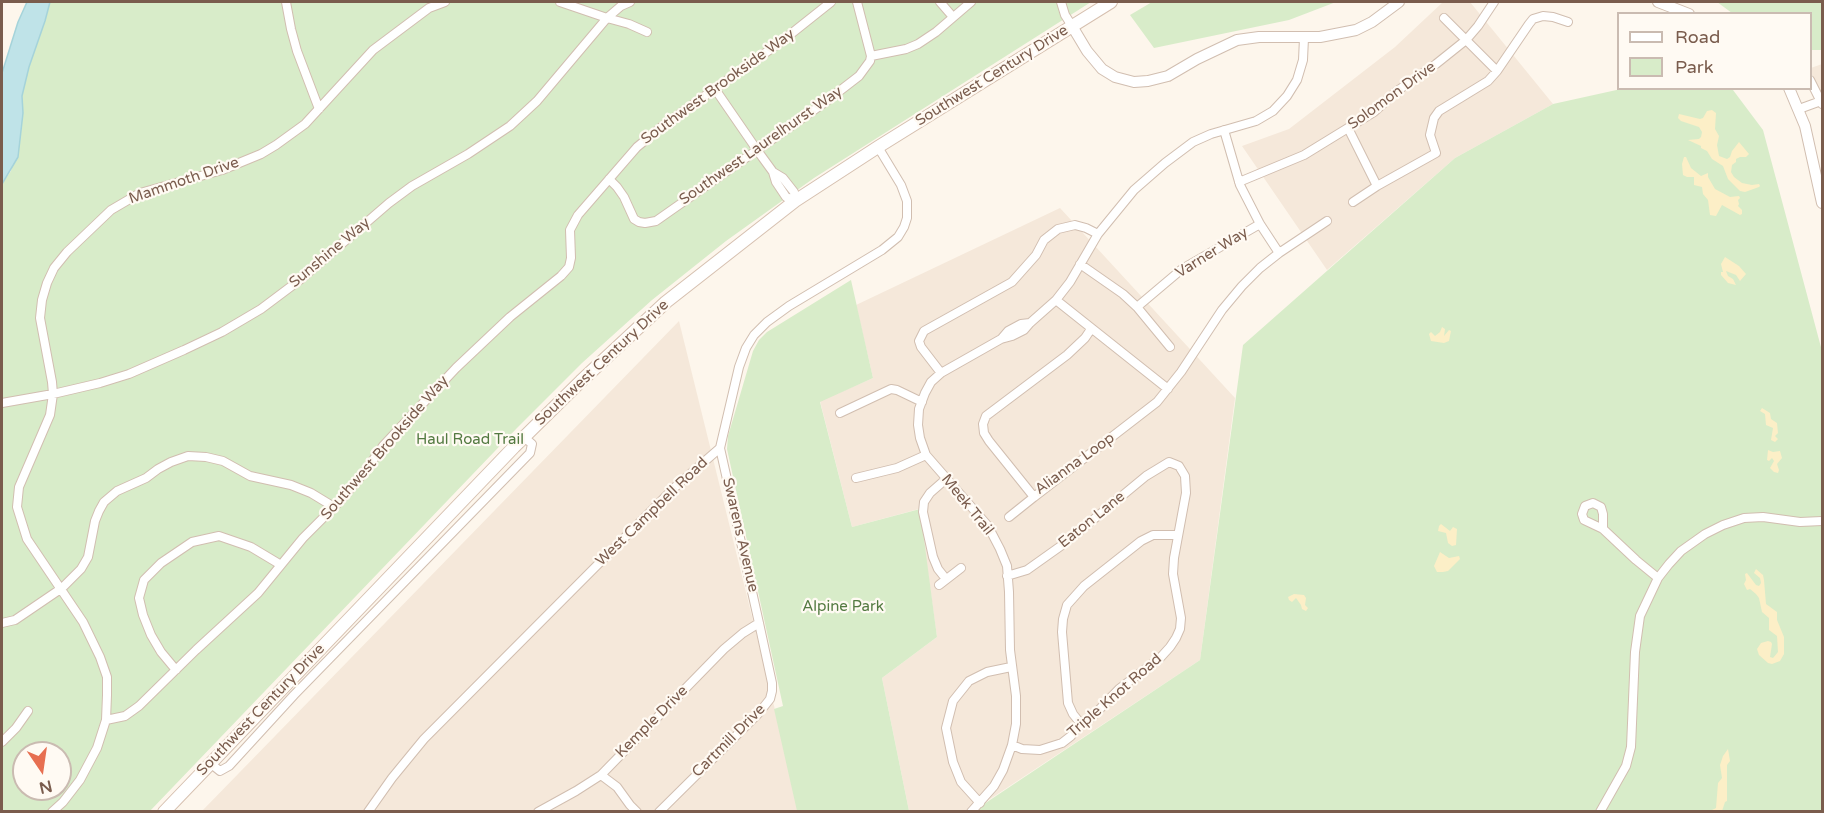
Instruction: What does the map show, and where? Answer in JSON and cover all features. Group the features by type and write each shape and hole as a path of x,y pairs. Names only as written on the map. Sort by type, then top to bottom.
{"main road":[{"name":"Southwest Century Drive","path":"164,812 524,437 666,302 795,201 1111,2"}],"street":[{"path":"286,2 297,51 319,109"},
{"name":"Mammoth Drive","path":"52,812 80,780 97,748 106,720 107,677 84,622 27,539 17,507 19,487 50,415 53,394 40,318 42,300 54,268 67,252 111,210 127,200 165,186 222,170 261,154 298,130 374,50 427,5 445,2"},
{"path":"560,2 647,32"},
{"name":"Sunshine Way","path":"2,403 100,383 138,370 213,337 261,309 301,279 389,203 510,126 537,101 607,18 621,6 630,2"},
{"name":"Southwest Brookside Way","path":"106,720 125,716 139,706 258,593 303,538 366,470 383,446 456,368 503,323 561,276 569,267 570,230 578,214 620,165 649,136 782,41 831,2"},
{"path":"857,2 871,56 906,49 918,44 971,2"},
{"path":"940,2 953,17"},
{"path":"1061,2 1065,15 1087,51 1102,69 1115,77 1134,82 1168,76 1237,40 1259,37 1304,38 1338,35 1356,30 1372,22 1399,2"},
{"name":"Solomon Drive","path":"1239,182 1296,159 1374,112 1397,91 1466,40 1494,2"},
{"path":"1658,2 1685,9"},
{"path":"1353,202 1436,153 1430,135 1434,118 1439,111 1488,81 1533,19 1542,16 1568,22"},
{"path":"1444,18 1497,71"},
{"name":"Meek Trail","path":"971,812 994,786 1003,770 1012,746 1016,724 1007,576 1004,559 988,526 926,455 918,425 922,402 931,382 941,373 1001,339 1008,331 1030,322 1056,300 1070,282 1098,234 1134,190 1165,163 1193,142 1211,134 1256,121 1273,111 1287,96 1297,80 1303,60 1304,38"},
{"name":"Southwest Laurelhurst Way","path":"609,179 624,197 634,219 639,222 656,221 824,104 869,64 871,56"},
{"path":"1799,109 1822,103 1812,84"},
{"path":"716,89 773,171 776,182 786,197 795,201"},
{"path":"1790,90 1805,126 1822,202"},
{"path":"1348,128 1377,186"},
{"path":"1224,130 1239,182 1260,224 1279,253"},
{"name":"West Campbell Road","path":"368,812 424,739 674,488 720,448 739,367 754,335 789,306 882,250 898,237 907,218 907,201 901,185 878,147"},
{"name":"Alianna Loop","path":"1091,329 1068,355 986,416 983,424 984,434 1034,497 1157,402 1181,372 1222,310 1242,286 1279,253 1327,221"},
{"name":"Varner Way","path":"1137,307 1182,269 1260,224"},
{"path":"941,373 921,347 919,340 924,331 1012,282 1036,255 1044,240 1058,229 1075,225 1098,234"},
{"path":"1080,264 1123,294 1137,307 1170,347"},
{"path":"1056,300 1168,389"},
{"path":"840,413 891,389 922,402"},
{"name":"Swarens Avenue","path":"720,448 759,623"},
{"path":"856,478 897,468 926,455"},
{"path":"2,623 15,620 62,588 81,569 88,557 95,521 104,502 117,491 188,456 206,456 223,461 250,476 291,485 311,493 334,507"},
{"name":"Eaton Lane","path":"1007,576 1027,570 1065,543 1146,476 1169,462 1174,463"},
{"name":"Triple Knot Road","path":"1012,746 1040,750 1062,743 1119,689 1160,658 1176,638 1181,618 1173,574 1174,558 1186,485 1185,476 1179,466 1174,463"},
{"path":"946,480 930,493 924,502 923,512 933,557 943,582 961,568"},
{"path":"1009,517 1034,497"},
{"path":"1600,812 1626,766 1631,747 1637,633 1640,616 1658,578 1681,551 1723,525 1763,517 1800,522 1822,521"},
{"path":"1604,529 1636,561 1658,578"},
{"path":"1081,724 1068,703 1062,633 1067,605 1084,585 1141,541 1152,535 1178,535"},
{"path":"176,669 161,652 151,634 143,615 140,598 144,580 161,563 192,542 219,536 251,547 281,565"},
{"name":"Kemple Drive","path":"538,812 601,774 724,649 759,623"},
{"name":"Cartmill Drive","path":"659,812 758,714 770,699 772,683 759,623"},
{"path":"980,803 962,782 953,762 946,728 948,719 953,701 969,681 987,672 1011,667"},
{"path":"2,742 16,729 28,711"},
{"path":"601,774 617,787 637,812"}],"shaded area":[{"path":"1443,2 1470,2 1553,104 1455,158 1327,270 1242,146 1289,129 1395,47"},
{"path":"1822,64 1822,94 1812,75 1812,68"},
{"path":"1060,208 1235,398 1200,660 972,811 909,811 882,678 937,637 919,509 852,527 820,401 873,378 856,305"},
{"path":"679,321 800,811 202,811"}],"green space":[{"name":"Haul Road Trail","path":"50,2 1091,2 814,178 726,241 652,300 582,363 517,428 150,811 2,812 2,184 11,171 23,113 22,96"},
{"path":"1152,2 1336,2 1289,20 1154,48 1130,15"},
{"path":"1717,2 1822,2 1822,50 1812,50 1812,12 1731,12"},
{"path":"1617,90 1733,90 1763,130 1822,351 1822,811 972,812 1200,660 1243,345 1455,158 1553,104"},
{"name":"Alpine Park","path":"851,280 873,378 820,402 852,527 920,509 937,637 882,678 909,811 797,811 774,709 783,706 727,449 728,436 753,351 759,340 767,332"}],"sand":[{"path":"1712,110 1716,113 1715,129 1719,136 1717,145 1719,156 1727,159 1730,157 1739,142 1749,154 1736,159 1731,172 1742,183 1759,184 1759,187 1745,192 1740,191 1728,179 1723,166 1712,159 1701,146 1688,140 1699,139 1702,132 1699,127 1681,121 1678,118 1679,114 1700,119 1707,111"},
{"path":"1684,157 1691,168 1701,176 1708,173 1715,189 1730,197 1739,196 1738,206 1742,214 1722,205 1716,216 1710,215 1708,200 1703,194 1702,187 1694,185 1694,177 1683,175"},
{"path":"1725,257 1739,266 1746,274 1740,281 1736,275 1726,271 1736,285 1728,283 1721,275 1723,272 1721,264"},
{"path":"1442,327 1445,329 1444,336 1449,330 1451,331 1449,341 1444,343 1431,341 1429,334 1431,332 1435,336"},
{"path":"1762,408 1770,413 1771,419 1777,423 1778,433 1775,436 1778,439 1775,442 1771,440 1773,428 1766,425 1765,414 1760,411"},
{"path":"1768,450 1780,451 1782,458 1777,464 1778,473 1770,468 1774,461 1772,458 1767,460"},
{"path":"1441,524 1450,531 1453,527 1457,529 1456,545 1452,546 1448,543 1446,533 1438,531"},
{"path":"1440,552 1449,558 1459,556 1460,559 1448,571 1437,572 1434,566"},
{"path":"1756,569 1763,575 1766,604 1777,612 1777,620 1784,637 1784,654 1780,661 1772,664 1759,655 1757,649 1761,643 1771,642 1770,657 1773,658 1778,652 1777,636 1769,630 1769,618 1762,612 1759,598 1750,589 1747,590 1744,584 1747,573 1759,586 1760,578 1754,573"},
{"path":"1294,594 1304,595 1305,605 1308,608 1306,611 1302,609 1296,598 1292,602 1289,600 1288,597"},
{"path":"1728,749 1730,761 1727,765 1727,801 1722,811 1710,811 1716,808 1718,783 1722,778 1720,765"}],"water":[{"path":"27,2 50,2 22,96 23,113 18,157 2,184 2,73 18,22"}]}
